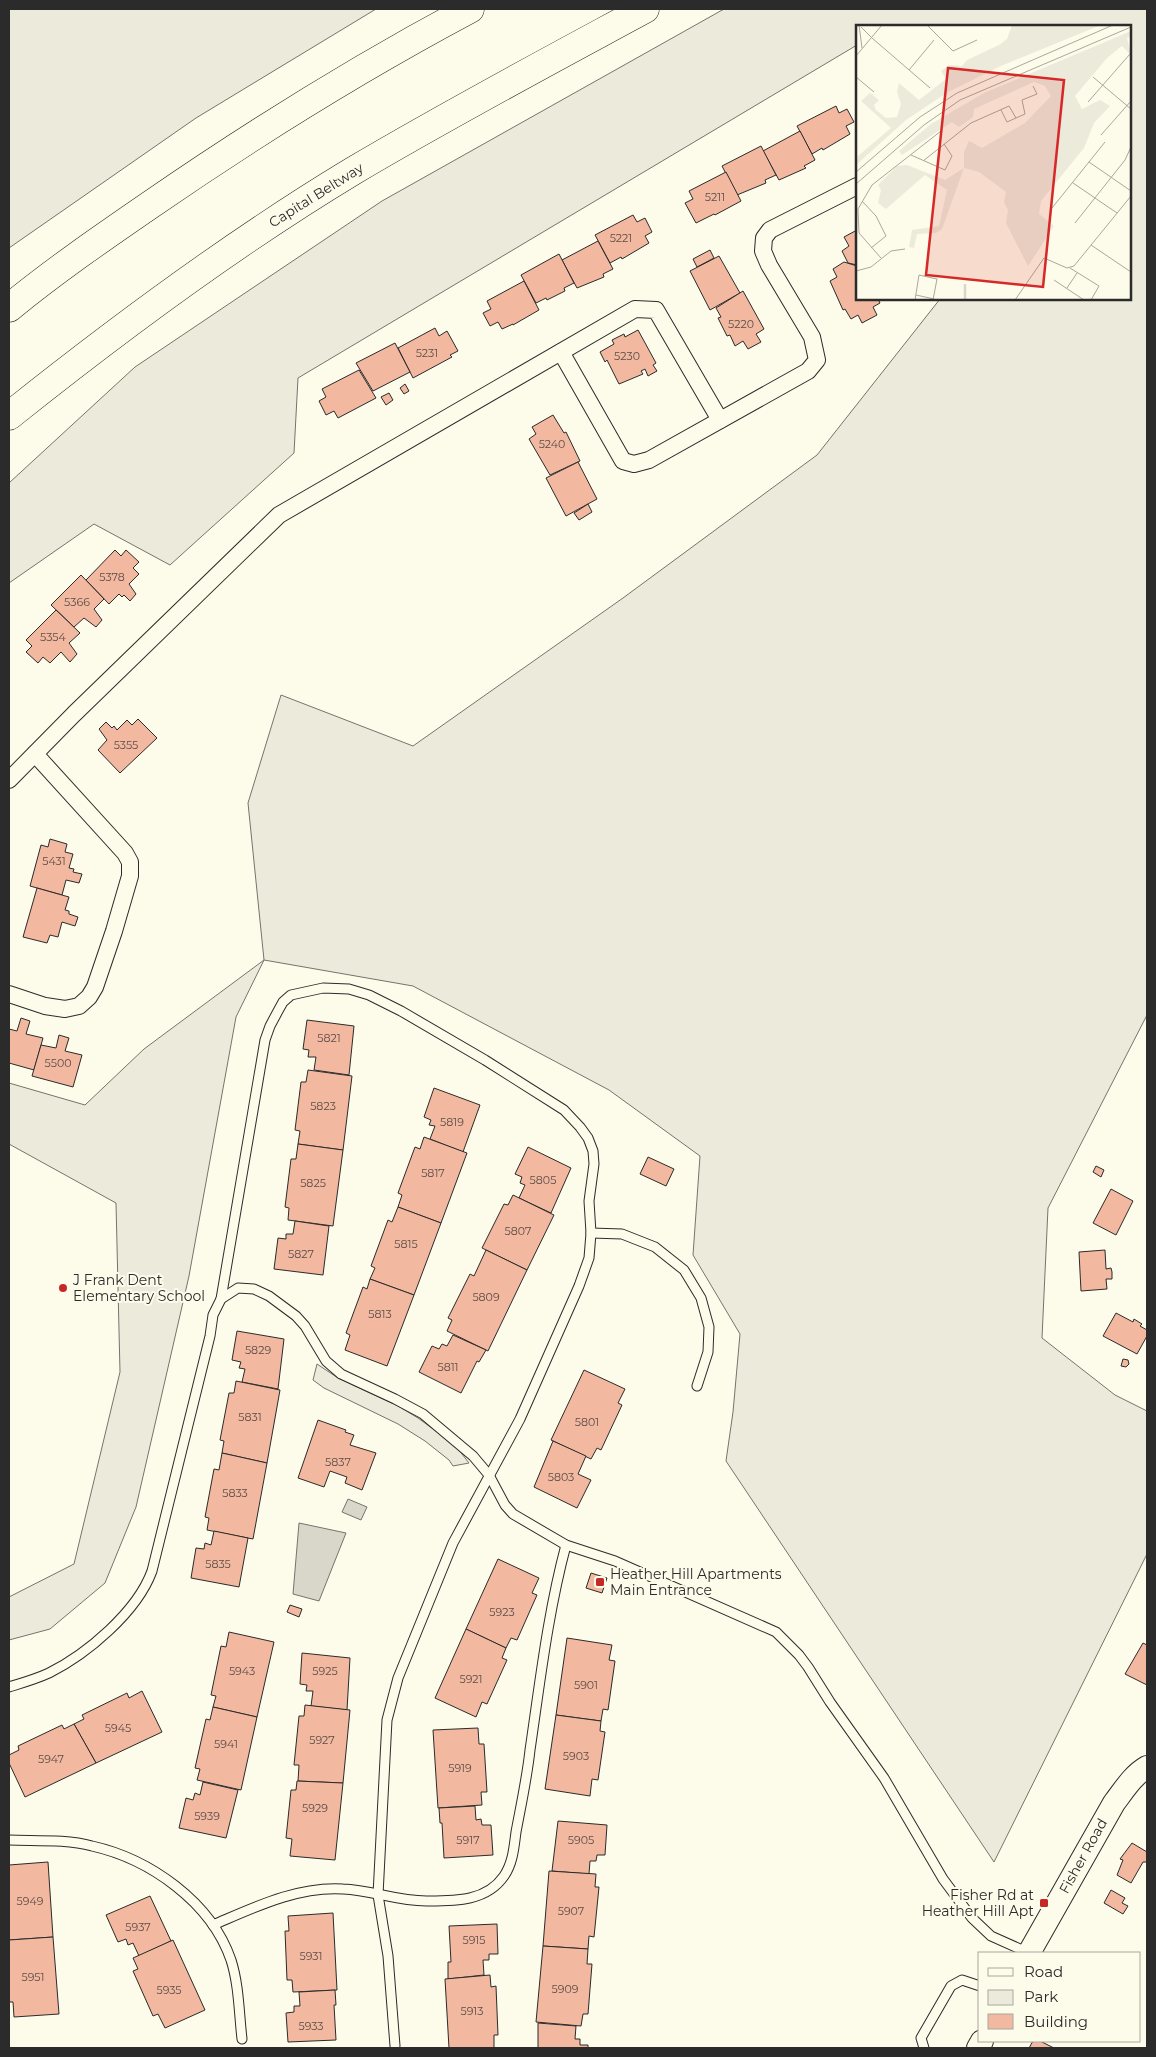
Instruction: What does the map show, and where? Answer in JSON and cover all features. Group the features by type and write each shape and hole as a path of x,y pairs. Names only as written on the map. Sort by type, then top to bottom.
{"highway":[{"path":"9,308 111,232 207,166 312,98 470,9"},
{"name":"Capital Beltway","path":"9,416 154,303 245,240 352,172 457,111 645,9"}],"street":[{"path":"561,352 623,461 634,464 649,460 808,371 817,360 812,337 763,251 764,238 770,230 856,187"},
{"path":"9,780 279,516 635,309 656,310 720,420"},
{"path":"9,994 45,1006 65,1009 79,1006 89,997 95,987 114,931 130,876 130,862 125,853 35,754"},
{"name":"Fisher Road","path":"1030,1952 1114,1803 1131,1780 1147,1767"}],"lane":[{"path":"9,1687 49,1673 86,1649 112,1627 146,1586 152,1571 205,1360 213,1315 221,1299 265,1040 283,1002 291,994 334,988 369,995 485,1060 564,1110 588,1138 593,1151 594,1164 589,1201 591,1233 589,1258 579,1286 520,1418 489,1475 476,1504 453,1543 398,1678 387,1720 378,1895 388,1956 395,2046"},
{"path":"591,1233 622,1234 655,1247 684,1270 701,1298 709,1327 708,1352 697,1386"},
{"path":"221,1299 238,1288 254,1289 269,1296 296,1316 305,1326 326,1360 341,1374 423,1414 473,1456 489,1475 505,1505 513,1514 566,1545 614,1561 776,1632 808,1667 830,1702 884,1778 943,1879 972,1918 991,1936 1027,1952"},
{"path":"212,1925 266,1903 312,1891 343,1889 410,1901 468,1899 483,1894 494,1887 504,1876 514,1850 524,1796 556,1582 566,1545"},
{"path":"9,1840 70,1842 92,1846 142,1865 181,1889 198,1905 212,1925 231,1959 236,1980 242,2039"},
{"path":"924,2048 921,2038 951,1986 962,1980 978,1985"}],"green space":[{"path":"9,9 376,9 196,118 9,248"},
{"path":"724,9 1147,9 1147,1015 1048,1208 1042,1338 1115,1395 1147,1411 1147,1554 994,1862 726,1461 733,1412 740,1334 693,1255 700,1156 609,1090 413,986 264,960 248,803 281,695 413,746 623,598 817,455 939,300 1131,300 1131,25 856,25 856,46 298,378 294,453 170,565 94,524 9,583 9,483 135,367 382,201"},
{"path":"264,960 236,1017 189,1276 136,1507 105,1583 50,1629 9,1640 9,1597 74,1564 120,1372 116,1203 9,1144 9,1083 85,1105 144,1049"}],"shaded area":[{"path":"317,1364 338,1378 398,1406 418,1418 455,1445 469,1463 453,1466 449,1460 425,1441 398,1424 324,1388 313,1380"},
{"path":"348,1499 367,1507 361,1520 342,1512"},
{"path":"299,1523 346,1533 319,1601 293,1594"}],"building":[{"path":"836,106 839,113 847,109 854,122 846,126 850,134 823,150 822,148 812,154 797,126"},
{"path":"800,131 815,160 804,166 806,168 779,180 763,151"},
{"path":"761,146 776,175 765,180 766,183 737,195 722,166"},
{"path":"726,172 741,201 696,223 685,203 693,199 689,191"},
{"path":"633,215 637,222 645,218 652,232 645,236 649,243 622,259 621,257 610,263 595,235"},
{"path":"856,231 856,265 848,263 842,251 849,246 844,237"},
{"path":"598,241 613,269 603,274 604,277 577,288 562,260"},
{"path":"710,250 714,258 697,267 693,259"},
{"path":"559,254 574,283 564,288 565,291 536,303 521,275"},
{"path":"719,256 740,293 710,310 690,271"},
{"path":"844,262 856,266 856,300 878,300 880,303 873,307 877,315 862,323 858,315 851,319 845,309 843,310 830,281 837,277 833,269"},
{"path":"524,281 539,310 502,329 498,322 490,326 483,313 491,309 487,301"},
{"path":"743,291 764,329 756,334 761,342 748,349 743,341 735,346 730,335 727,336 718,318 721,317 716,308"},
{"path":"435,328 439,336 447,331 458,351 450,355 452,357 413,378 398,348"},
{"path":"638,330 656,363 653,365 657,371 648,376 645,369 641,371 643,374 619,384 607,360 605,362 600,352 614,344 612,340 624,334 625,337"},
{"path":"395,343 410,372 373,391 356,363"},
{"path":"359,370 376,398 338,418 334,411 326,415 319,401 326,397 322,389"},
{"path":"405,384 409,391 404,394 400,388"},
{"path":"389,393 393,400 386,405 381,397"},
{"path":"553,415 564,433 566,432 580,461 550,475 529,439 536,434 532,427"},
{"path":"578,462 597,499 566,516 546,478"},
{"path":"588,504 592,512 579,520 574,513"},
{"path":"115,550 121,556 126,550 139,562 133,568 139,574 129,584 136,594 130,601 124,595 122,597 119,594 109,604 86,580"},
{"path":"81,575 104,599 94,609 102,620 96,627 84,618 74,627 51,605"},
{"path":"56,610 80,633 69,643 77,654 70,662 61,652 50,663 43,657 38,663 26,652 32,646 26,640"},
{"path":"138,719 157,738 120,773 98,750 107,740 99,729 106,722 117,730 127,720 132,725"},
{"path":"50,839 67,844 65,852 73,854 69,868 74,869 73,872 82,874 79,883 66,880 62,895 30,886 41,845 48,847"},
{"path":"37,888 69,897 65,910 69,911 69,914 78,917 75,926 62,922 58,937 50,935 47,943 23,937"},
{"path":"21,1018 30,1021 26,1034 43,1038 34,1070 9,1063 9,1029 17,1031"},
{"path":"307,1020 354,1026 349,1075 314,1070 316,1057 308,1057 309,1050 303,1049"},
{"path":"59,1035 69,1038 65,1051 82,1055 73,1087 32,1076 41,1045 56,1048"},
{"path":"308,1070 352,1076 343,1150 298,1144 300,1131 295,1130 301,1082 306,1082"},
{"path":"434,1088 480,1105 463,1152 430,1139 435,1126 429,1125 431,1120 424,1117"},
{"path":"424,1137 467,1153 441,1223 398,1207 402,1195 398,1193 415,1147 420,1149"},
{"path":"298,1144 343,1150 333,1226 288,1220 289,1208 285,1207 291,1159 296,1159"},
{"path":"528,1147 571,1168 551,1213 519,1198 525,1185 520,1183 522,1177 515,1174"},
{"path":"648,1157 674,1169 666,1186 640,1174"},
{"path":"1096,1166 1104,1170 1101,1177 1093,1172"},
{"path":"1111,1189 1133,1201 1116,1235 1093,1223"},
{"path":"513,1195 554,1215 527,1270 482,1248 504,1204 508,1205"},
{"path":"398,1207 441,1223 414,1295 370,1279 375,1268 371,1266 388,1220 392,1222"},
{"path":"295,1221 329,1226 323,1275 274,1269 278,1238 286,1239 286,1234 293,1234"},
{"path":"486,1250 527,1270 488,1351 447,1331 452,1320 448,1318 470,1274 474,1276"},
{"path":"1105,1250 1106,1269 1111,1268 1112,1272 1112,1279 1106,1279 1107,1289 1081,1291 1079,1252"},
{"path":"370,1279 414,1295 387,1366 345,1350 350,1335 346,1333 363,1287 367,1289"},
{"path":"1116,1313 1133,1322 1134,1319 1147,1330 1147,1336 1137,1354 1103,1336"},
{"path":"237,1331 284,1339 278,1389 242,1382 245,1369 239,1368 241,1362 232,1360"},
{"path":"453,1335 486,1350 479,1362 477,1361 461,1393 419,1372 432,1346 439,1349 442,1344 447,1346"},
{"path":"1123,1359 1128,1360 1129,1364 1126,1367 1121,1366"},
{"path":"584,1370 625,1389 618,1403 622,1405 601,1450 597,1448 591,1459 551,1440"},
{"path":"236,1381 280,1390 267,1463 222,1453 224,1441 220,1440 229,1393 234,1393"},
{"path":"318,1420 346,1430 345,1432 354,1435 350,1445 376,1453 362,1490 345,1483 347,1477 330,1471 324,1487 298,1478"},
{"path":"553,1441 586,1456 578,1474 591,1480 577,1508 534,1487"},
{"path":"222,1453 267,1463 253,1539 207,1530 209,1518 205,1517 214,1469 219,1470"},
{"path":"214,1531 248,1538 239,1587 191,1578 196,1548 204,1549 205,1543 211,1545"},
{"path":"498,1559 539,1578 532,1593 537,1595 517,1640 511,1638 506,1648 466,1629"},
{"path":"591,1573 607,1578 602,1593 586,1588"},
{"path":"290,1605 302,1609 299,1617 287,1612"},
{"path":"466,1629 506,1648 502,1658 507,1660 487,1704 482,1702 476,1717 435,1698"},
{"path":"229,1632 274,1642 257,1717 213,1707 216,1696 211,1695 221,1646 226,1647"},
{"path":"567,1638 612,1645 609,1660 615,1661 608,1710 603,1709 601,1721 556,1715"},
{"path":"1143,1643 1147,1645 1147,1685 1125,1674"},
{"path":"302,1653 350,1658 347,1710 311,1706 313,1691 306,1691 307,1685 300,1684"},
{"path":"142,1691 162,1732 96,1763 74,1724 84,1719 82,1715 127,1693 129,1698"},
{"path":"305,1705 350,1710 343,1783 298,1781 299,1765 294,1765 299,1716 304,1716"},
{"path":"213,1707 257,1717 241,1790 197,1780 200,1769 195,1768 206,1719 210,1720"},
{"path":"556,1715 601,1721 600,1731 605,1732 598,1780 592,1779 590,1796 545,1789"},
{"path":"74,1724 96,1763 25,1797 9,1763 9,1755 19,1750 18,1746 62,1725 64,1729"},
{"path":"478,1728 479,1744 484,1744 487,1792 481,1792 482,1805 438,1808 433,1730"},
{"path":"297,1781 343,1783 335,1860 290,1856 292,1839 286,1838 291,1790 296,1790"},
{"path":"203,1782 238,1790 226,1838 179,1828 186,1798 193,1800 195,1793 200,1795"},
{"path":"475,1806 476,1820 481,1819 482,1825 491,1825 493,1855 444,1858 439,1808"},
{"path":"558,1821 607,1825 605,1855 597,1855 596,1861 590,1861 589,1874 552,1871"},
{"path":"1132,1843 1147,1852 1147,1862 1143,1862 1131,1883 1117,1875 1123,1860 1120,1859"},
{"path":"48,1862 53,1937 9,1940 9,1865"},
{"path":"549,1871 596,1874 595,1887 599,1887 594,1937 589,1936 588,1949 543,1946"},
{"path":"1111,1890 1125,1898 1122,1903 1128,1906 1123,1914 1104,1903"},
{"path":"150,1896 171,1941 139,1956 133,1943 128,1945 126,1939 118,1942 106,1915"},
{"path":"333,1913 337,1990 293,1992 292,1980 287,1980 285,1931 289,1931 288,1916"},
{"path":"497,1924 498,1954 489,1954 489,1960 483,1960 484,1975 448,1979 448,1962 451,1962 449,1926"},
{"path":"53,1937 59,2014 14,2017 13,2002 9,2002 9,1940"},
{"path":"173,1940 205,2010 165,2028 158,2014 153,2016 133,1971 138,1969 133,1958"},
{"path":"543,1946 588,1949 587,1964 592,1964 588,2014 583,2014 581,2026 536,2022"},
{"path":"490,1975 491,1987 496,1986 498,2035 494,2035 494,2048 449,2048 445,1979"},
{"path":"335,1990 336,2040 288,2042 286,2013 294,2012 294,2006 300,2006 299,1992"},
{"path":"538,2023 576,2026 575,2039 580,2039 580,2045 588,2045 588,2048 538,2048"},
{"path":"1032,2042 1042,2042 1054,2048 1029,2048"}],"place":[{"name":"J Frank Dent Elementary School","path":"63,1288"},
{"name":"Heather Hill Apartments Main Entrance","path":"600,1582"},
{"name":"Fisher Rd at Heather Hill Apt","path":"1044,1903"}]}
